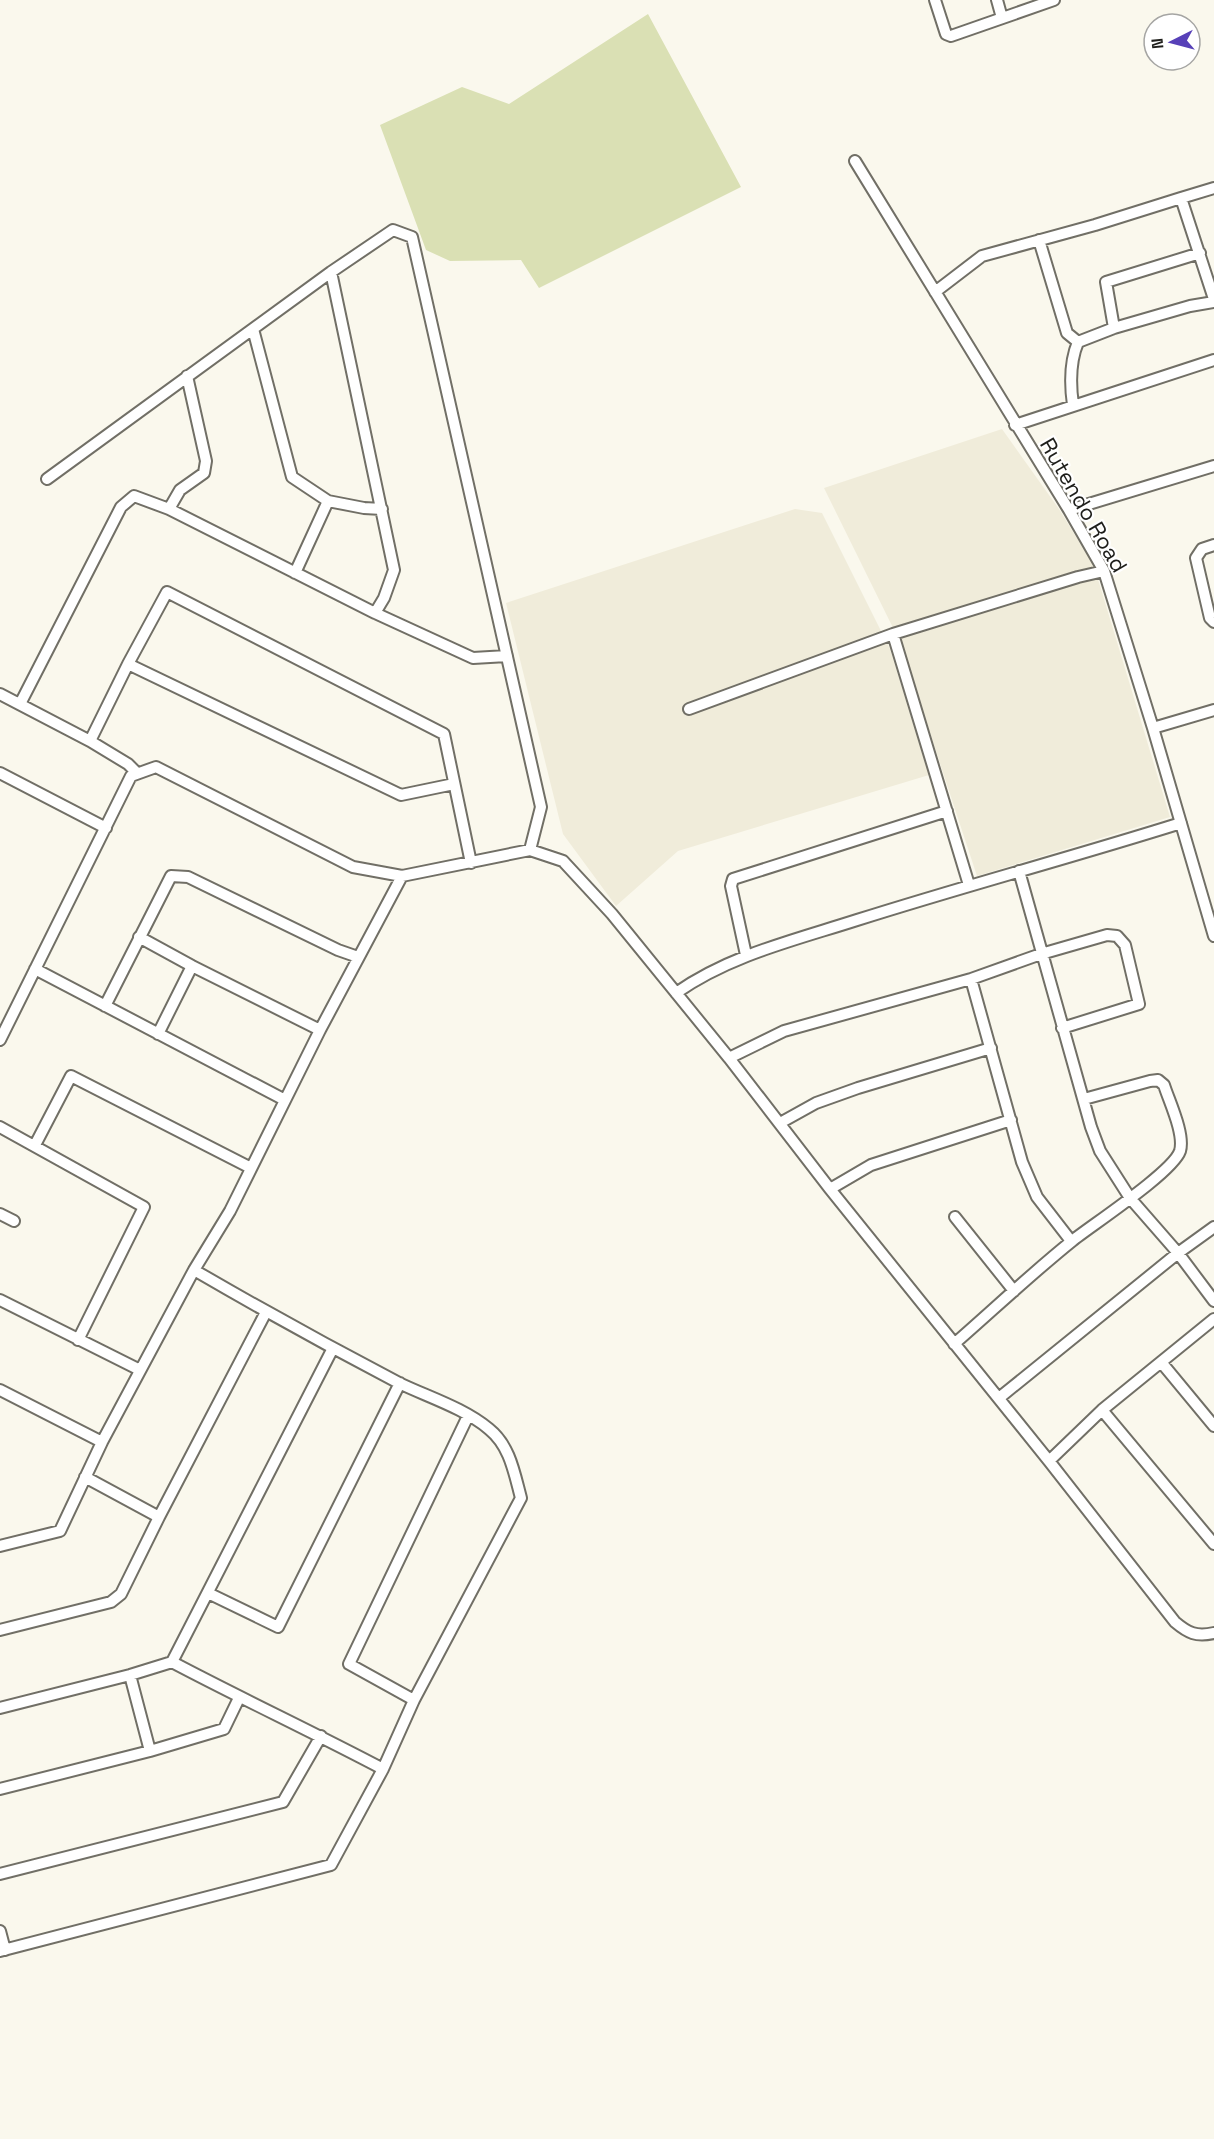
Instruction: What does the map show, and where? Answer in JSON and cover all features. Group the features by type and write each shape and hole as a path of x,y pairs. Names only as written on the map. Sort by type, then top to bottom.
{"street":[{"path":"935,0 946,34 951,36 1054,0"},
{"path":"997,0 1002,18"},
{"name":"Rutendo Road","path":"855,161 1104,571 1154,728 1214,936"},
{"path":"935,292 982,256 1214,188"},
{"path":"1073,405 1071,389 1073,354 1078,342 1114,328 1214,300 1181,198"},
{"path":"48,479 330,272 393,230 412,237 541,807 530,850"},
{"path":"1039,240 1067,333 1078,342"},
{"path":"1114,328 1106,282 1200,253"},
{"path":"330,272 394,570 384,598 375,613"},
{"path":"253,329 292,477 328,501 382,509"},
{"path":"1015,425 1214,360"},
{"path":"169,509 180,490 204,473 206,460 187,376"},
{"path":"1069,510 1214,466"},
{"path":"20,704 121,507 134,496 169,509 375,613 473,658 507,656"},
{"path":"295,573 328,501"},
{"path":"1214,545 1202,549 1196,558 1210,618 1214,622"},
{"path":"689,709 893,634 1104,571"},
{"path":"90,741 167,592 444,734 471,863"},
{"path":"893,634 969,885"},
{"path":"128,664 401,795 453,784"},
{"path":"0,694 90,741 128,764 137,773"},
{"path":"1154,728 1214,710"},
{"path":"0,1040 131,776 137,773 156,767 353,867 402,876 530,850 563,861 612,914 729,1058 830,1189 999,1398 1175,1622 1189,1633 1202,1636 1214,1633"},
{"path":"0,773 106,828"},
{"path":"746,955 731,885 733,879 947,811"},
{"path":"676,993 699,977 746,955 969,885 1181,823"},
{"path":"1019,871 1062,1028 1100,1151 1130,1198 1178,1253 1214,1301"},
{"path":"105,1006 171,876 188,877 338,950 358,957"},
{"path":"0,1546 60,1531 102,1442 194,1270 230,1211 320,1030 402,876"},
{"path":"729,1058 784,1031 971,978 1107,935 1116,936 1125,945 1139,1004 1062,1028"},
{"path":"139,937 320,1030"},
{"path":"159,1034 192,966"},
{"path":"35,969 285,1100"},
{"path":"971,978 1022,1162 1037,1197 1071,1242"},
{"path":"780,1124 816,1103 991,1048"},
{"path":"35,1145 71,1076 251,1168"},
{"path":"954,1344 1071,1242 1130,1198 1174,1160 1180,1150 1181,1137 1164,1085 1158,1080 1084,1099"},
{"path":"830,1189 871,1165 1011,1120"},
{"path":"0,1126 144,1207 78,1340"},
{"path":"0,1214 14,1221"},
{"path":"955,1217 1014,1291"},
{"path":"999,1398 1178,1253 1214,1227"},
{"path":"0,1931 2,1950 331,1865 383,1768 414,1700 522,1498 507,1448 489,1429 266,1312 194,1270"},
{"path":"0,1300 140,1370"},
{"path":"0,1630 111,1602 121,1594 159,1516 266,1312"},
{"path":"1049,1461 1102,1410 1214,1319"},
{"path":"0,1708 172,1662 333,1348"},
{"path":"1161,1362 1214,1426"},
{"path":"208,1593 278,1627 400,1383"},
{"path":"0,1390 102,1442"},
{"path":"1102,1410 1214,1544"},
{"path":"414,1700 349,1664 468,1416"},
{"path":"85,1477 159,1516"},
{"path":"172,1662 239,1698 383,1768"},
{"path":"130,1675 150,1751"},
{"path":"0,1789 150,1751 224,1729 239,1698"},
{"path":"0,1874 283,1802 321,1736"}],"shaded area":[{"path":"1002,429 1059,509 1094,566 1170,817 977,876 900,642 824,488"},
{"path":"795,509 822,513 890,649 929,775 678,851 616,906 563,834 506,603"}],"green space":[{"path":"648,14 741,187 539,288 521,260 450,261 426,250 380,125 462,87 509,104"}]}
